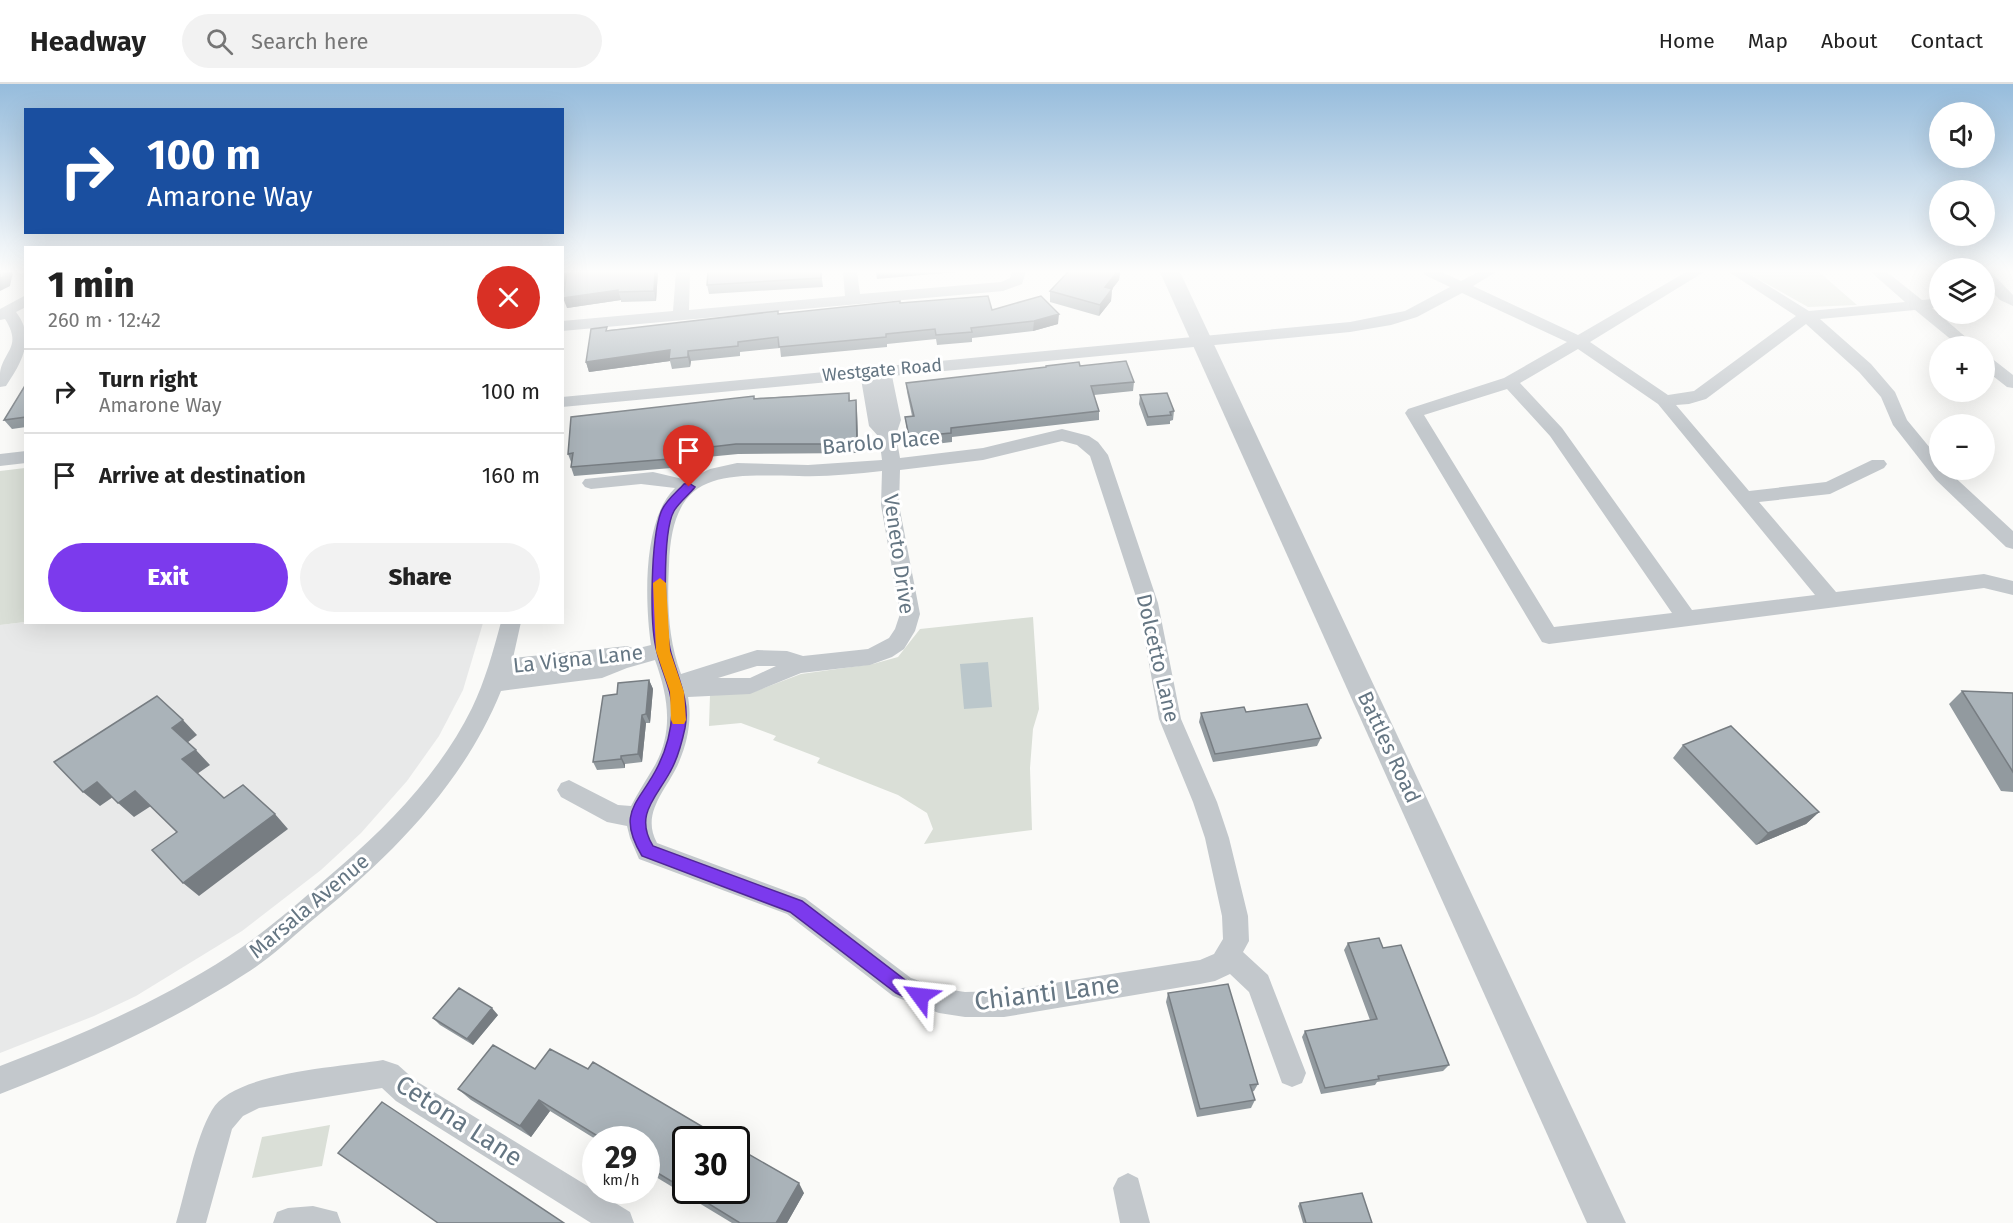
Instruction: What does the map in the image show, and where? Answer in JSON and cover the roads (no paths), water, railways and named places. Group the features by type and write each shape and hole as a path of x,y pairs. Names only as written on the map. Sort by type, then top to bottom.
{"street":[{"path":"0,382 17,358 21,335 17,325"},
{"name":"Battles Road","path":"1195,325 1607,1223"},
{"name":"Westgate Road","path":"564,402 1361,325"},
{"path":"1543,325 1578,341 1665,400 1679,420 1831,600"},
{"path":"1605,325 1510,382 1414,413 1549,636 1984,581 2013,588"},
{"path":"1665,400 1689,399 1700,395 1794,325"},
{"path":"1817,325 1865,368 1889,396 1899,421 1942,476 2013,542"},
{"path":"1942,325 1956,336"},
{"path":"1995,369 2013,383"},
{"name":"Veneto Drive","path":"676,688 750,686 771,680 802,664 879,654 893,647 908,627 910,614 890,505 889,482 892,463 887,435 878,426 876,371"},
{"path":"1510,382 1556,432 1687,619"},
{"name":"Barolo Place","path":"689,487 705,477 727,471 752,468 817,471 985,454 1062,435 1078,437"},
{"name":"Dolcetto Lane","path":"1078,437 1086,441 1099,455 1148,603 1170,719 1217,838 1236,916 1236,941 1228,955"},
{"path":"0,459 24,457"},
{"path":"1744,498 1830,488 1878,464"},
{"path":"569,790 615,815 637,817 641,805 665,768 679,720 676,688 663,651 659,596 662,530 668,510 689,487 670,478 656,477 591,483"},
{"name":"Marsala Avenue","path":"0,1080 61,1058 142,1018 238,964 324,896 376,850 420,805 455,760 498,675 511,624"},
{"name":"La Vigna Lane","path":"498,675 602,670 621,661 663,651"},
{"name":"Chianti Lane","path":"637,817 642,841 648,851 796,906 902,987 920,996 942,1002 977,1006 1004,1004 1189,974 1215,969 1228,955"},
{"path":"1228,955 1258,984 1292,1073"},
{"name":"Cetona Lane","path":"191,1223 216,1134 222,1119 234,1106 256,1094 382,1074 388,1075 406,1091 619,1223"},
{"path":"1128,1188 1135,1223"},
{"path":"288,1223 314,1221 327,1223"}]}
